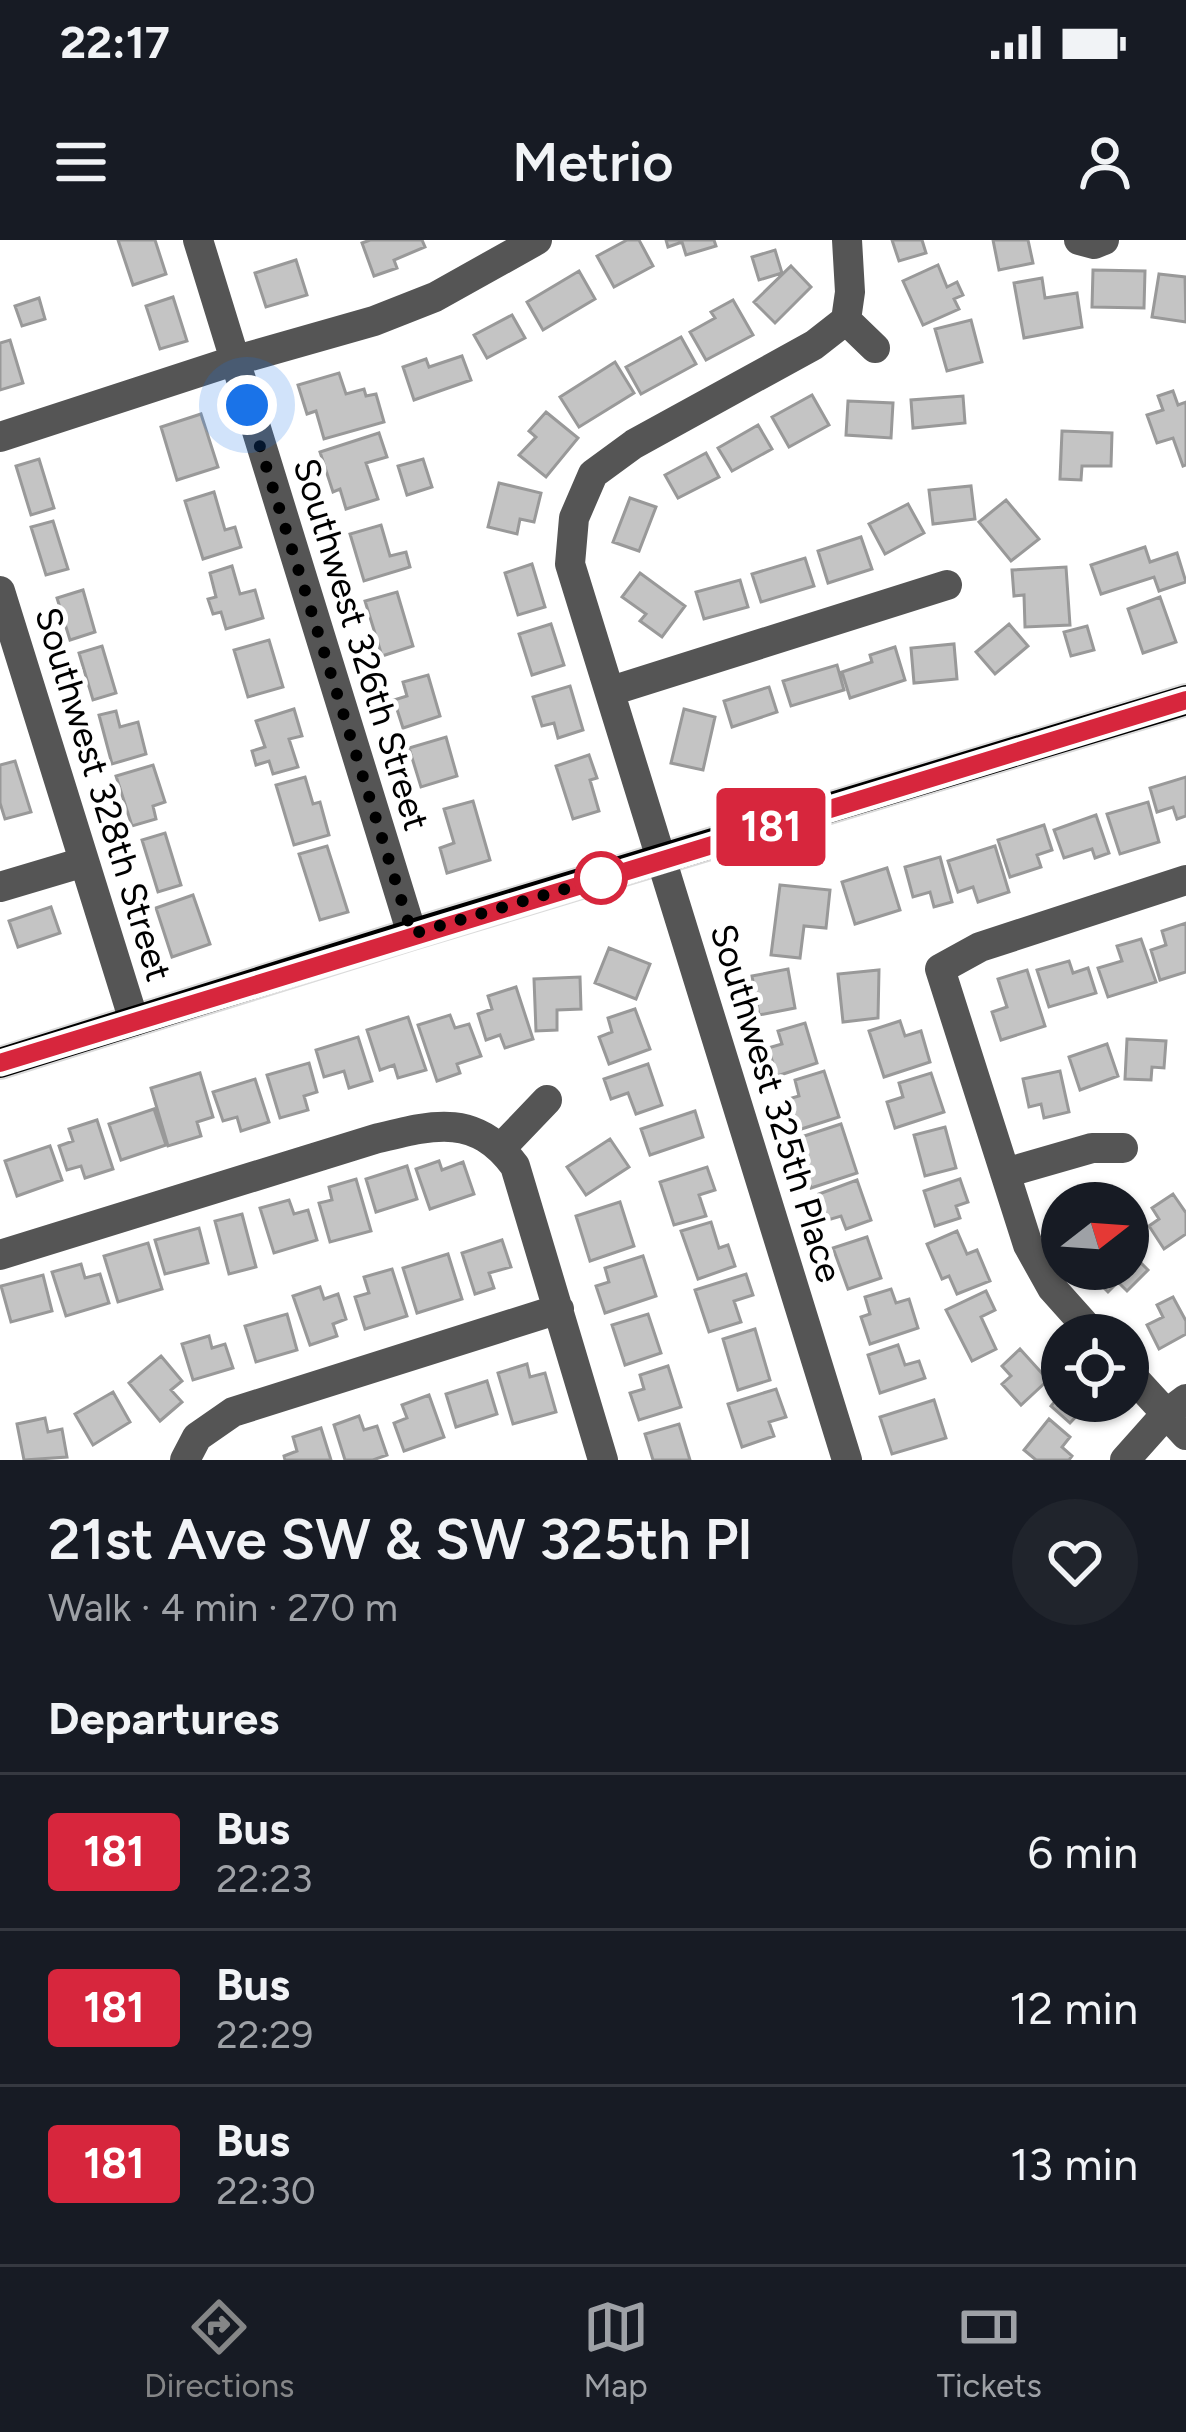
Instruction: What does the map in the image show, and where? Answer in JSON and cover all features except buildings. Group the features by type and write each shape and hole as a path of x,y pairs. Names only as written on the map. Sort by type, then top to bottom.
{"main road":[{"path":"0,1063 1186,700"}],"street":[{"name":"Southwest 326th Street","path":"198,240 412,934"},
{"path":"0,437 374,321 435,298 537,240"},
{"path":"847,240 850,292 846,320 875,348"},
{"path":"1079,240 1094,244 1104,240"},
{"name":"Southwest 325th Place","path":"838,1458 570,564 574,518 593,474 634,444 814,345 846,320"},
{"path":"611,691 947,585"},
{"name":"Southwest 328th Street","path":"0,591 5,626 134,1021"},
{"path":"0,887 84,862"},
{"path":"1075,1314 1052,1288 1028,1245 940,969 980,946 1186,880"},
{"path":"501,1148 547,1100"},
{"path":"0,1255 428,1126 483,1133 515,1166 602,1460"},
{"path":"1005,1173 1092,1148 1123,1148"},
{"path":"185,1460 197,1438 232,1412 559,1310"},
{"path":"1125,1460 1179,1416 1149,1390"}],"bus line":[{"name":"181","path":"0,1063 1186,700"}],"route":[{"path":"247,405 412,934 619,873 601,878"}]}
